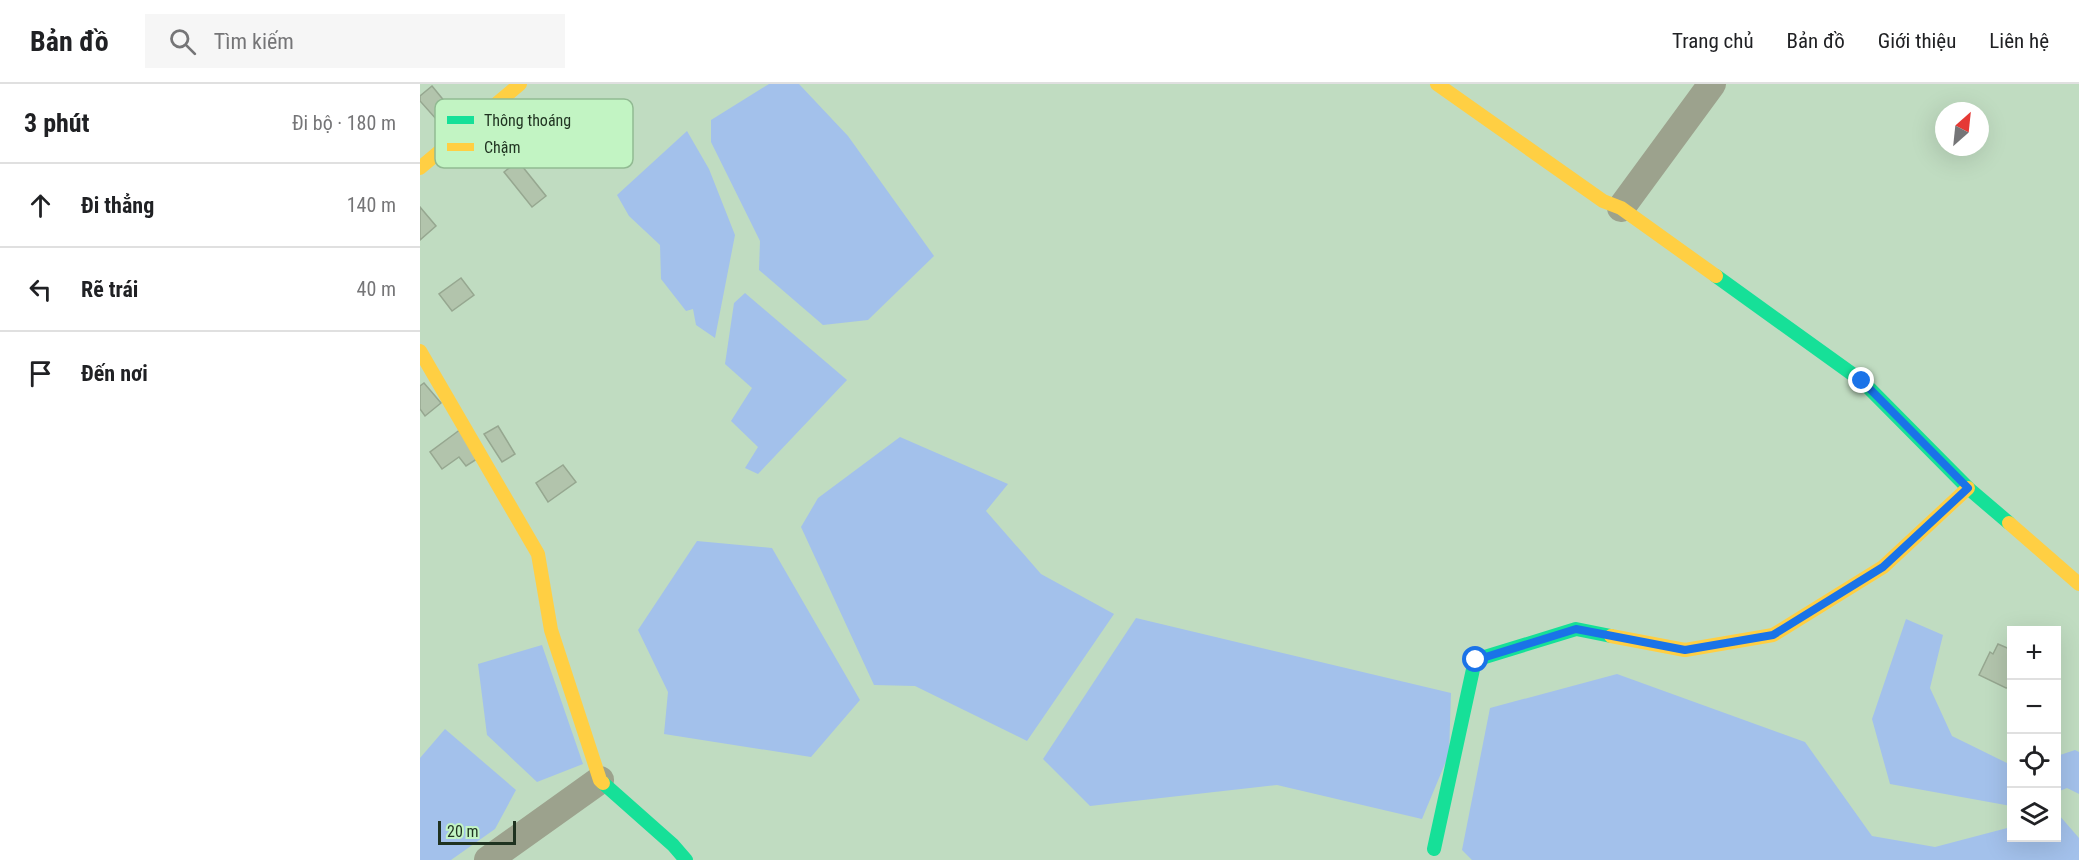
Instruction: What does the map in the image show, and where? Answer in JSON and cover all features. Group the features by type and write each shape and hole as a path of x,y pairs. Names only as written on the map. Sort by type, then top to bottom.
{"street":[{"path":"502,99 520,84"},
{"path":"1437,84 1603,201 1621,208 1862,381 1968,488 2079,584"},
{"path":"1621,208 1712,84"},
{"path":"420,168 435,155"},
{"path":"420,351 538,554 550,630 600,780 673,845 686,860"},
{"path":"1434,849 1476,660 1576,629 1685,650 1773,635 1883,567 1968,488"},
{"path":"488,860 600,780"}],"water":[{"path":"769,84 799,84 848,136 934,256 868,320 823,325 759,270 760,241 711,142 711,120"},
{"path":"687,131 709,169 735,235 715,338 696,325 693,309 686,311 661,279 660,245 629,216 617,195"},
{"path":"745,293 847,380 758,474 745,468 758,447 731,421 752,388 725,364 734,303"},
{"path":"900,437 1008,484 986,511 1041,574 1114,614 1027,741 915,686 874,685 801,527 818,498"},
{"path":"697,541 772,548 860,700 811,757 664,734 668,692 638,630"},
{"path":"1136,618 1451,693 1449,754 1422,819 1277,785 1090,806 1043,759"},
{"path":"1906,619 1943,635 1930,688 1952,736 2007,763 2007,805 1890,784 1872,719"},
{"path":"542,645 583,764 537,782 487,735 478,664"},
{"path":"1617,674 1805,742 1872,836 1935,847 2007,828 2007,842 2061,842 2061,817 2079,838 2079,860 1472,860 1462,850 1490,708"},
{"path":"445,729 516,790 495,829 451,860 420,860 420,758"},
{"path":"2075,750 2079,752 2079,794 2067,788 2061,790 2061,755"}],"building":[{"path":"432,86 443,99 435,99 435,118 420,101 420,96"},
{"path":"509,168 524,168 546,196 532,207 504,172"},
{"path":"420,207 436,226 420,240"},
{"path":"461,278 474,295 452,311 439,294"},
{"path":"424,383 441,403 425,416 420,409 420,386"},
{"path":"498,426 515,454 502,462 484,434"},
{"path":"461,429 480,457 466,466 459,457 442,469 430,452"},
{"path":"563,465 576,482 548,502 536,483"},
{"path":"1998,644 2007,648 2007,688 1979,675 1990,652 1993,654"}],"traffic: fast":[{"path":"1716,276 1862,381 1968,488 2009,523"},
{"path":"1434,849 1475,660 1576,629 1611,636"},
{"path":"603,783 673,845 686,860"}],"traffic: slow":[{"path":"502,99 520,84"},
{"path":"1437,84 1603,201 1621,208 1716,276"},
{"path":"420,168 435,155"},
{"path":"420,351 538,554 551,630 600,780 603,783"},
{"path":"1611,636 1685,650 1773,635 1883,567 1968,488"},
{"path":"2009,523 2079,584"}],"route":[{"path":"1476,660 1576,629 1685,650 1773,635 1883,567 1968,488 1862,381"}]}
